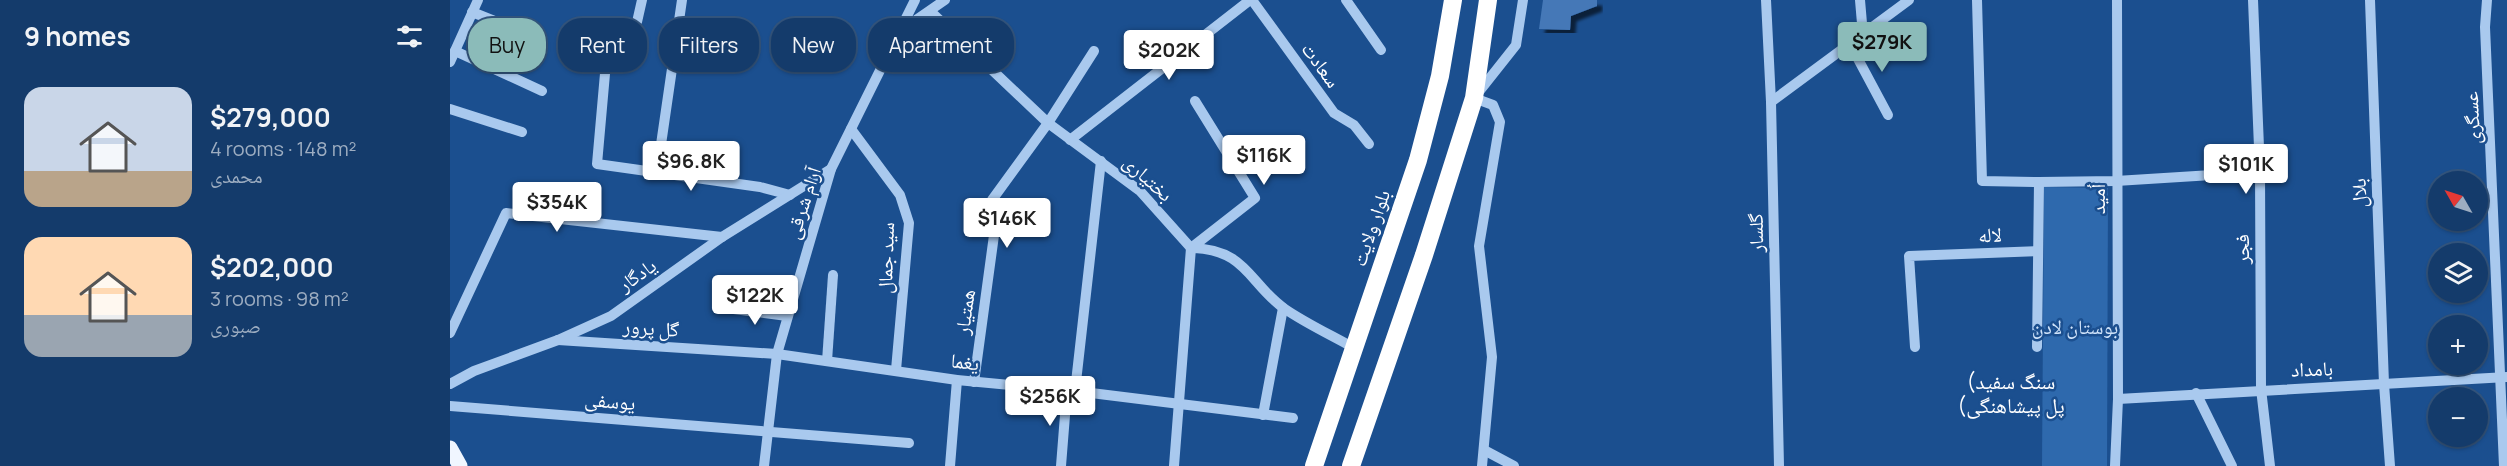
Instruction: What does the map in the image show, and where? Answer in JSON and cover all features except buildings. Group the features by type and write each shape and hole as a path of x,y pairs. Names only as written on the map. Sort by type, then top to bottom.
{"highway":[{"name":"بلوار ولایت","path":"1314,466 1418,160 1440,76 1453,0"},
{"path":"1351,466 1424,255 1474,98 1488,0"}],"main road":[{"path":"450,448 460,466"}],"street":[{"path":"450,63 477,0"},
{"path":"638,18 642,0"},
{"path":"657,172 682,0"},
{"name":"آرام شرقی","path":"907,18 915,0"},
{"path":"920,18 945,0"},
{"path":"1070,140 1251,0"},
{"name":"سعادت","path":"1251,0 1334,113 1354,125 1369,144"},
{"path":"1346,0 1381,51"},
{"path":"1482,466 1492,357 1479,246 1500,122 1493,105 1474,98 1516,45 1523,0"},
{"name":"گلسار","path":"1766,0 1771,102 1779,466"},
{"path":"1860,0 1863,35"},
{"path":"1771,102 1909,0"},
{"path":"1977,0 1982,181 2116,181 2260,172"},
{"name":"اُمید","path":"2115,466 2118,399 2117,0"},
{"name":"فجر","path":"2253,0 2260,172 2261,389 2270,466"},
{"name":"بلال","path":"2370,0 2384,384 2390,466"},
{"name":"عسگری","path":"2487,0 2486,39 2504,377 2504,466"},
{"name":"بختیاری","path":"930,11 1048,123 1140,191 1191,248"},
{"path":"472,12 487,18"},
{"path":"1850,44 1888,115"},
{"path":"455,51 542,91"},
{"name":"همتیار","path":"974,382 995,228 992,200 1048,123 1095,51"},
{"path":"606,72 597,164 760,187 790,195"},
{"name":"آرام شرقی","path":"764,466 777,354 787,316 831,170 880,72"},
{"path":"1174,466 1191,248 1255,198 1195,101"},
{"path":"450,109 522,132"},
{"name":"سید جمال","path":"851,129 900,195 909,224 896,370"},
{"path":"1061,466 1101,161"},
{"name":"یادگار","path":"450,384 474,371 558,340 611,316 722,237 831,170"},
{"path":"2037,347 2039,182"},
{"path":"450,333 506,213 722,237"},
{"path":"1191,248 1203,248 1234,260 1249,271 1284,308 1354,348"},
{"name":"لاله","path":"1915,347 1909,256 2038,251"},
{"path":"827,361 833,275"},
{"path":"726,308 787,316"},
{"path":"1263,415 1284,308"},
{"name":"گل پرور","path":"558,340 777,354"},
{"name":"یغما","path":"777,354 957,380 1071,391 1293,418"},
{"name":"بامداد","path":"2118,399 2261,389 2504,377"},
{"path":"950,466 957,380"},
{"path":"2196,393 2232,466"},
{"name":"یوسفی","path":"450,406 909,443"},
{"path":"1484,450 1514,466"}],"green space":[{"name":"بوستان لادن","path":"2044,187 2108,188 2107,466 2042,466"}],"district":[{"name":"(سنگ سفید (پل پیشاهنگی","path":"2011,394"}]}
